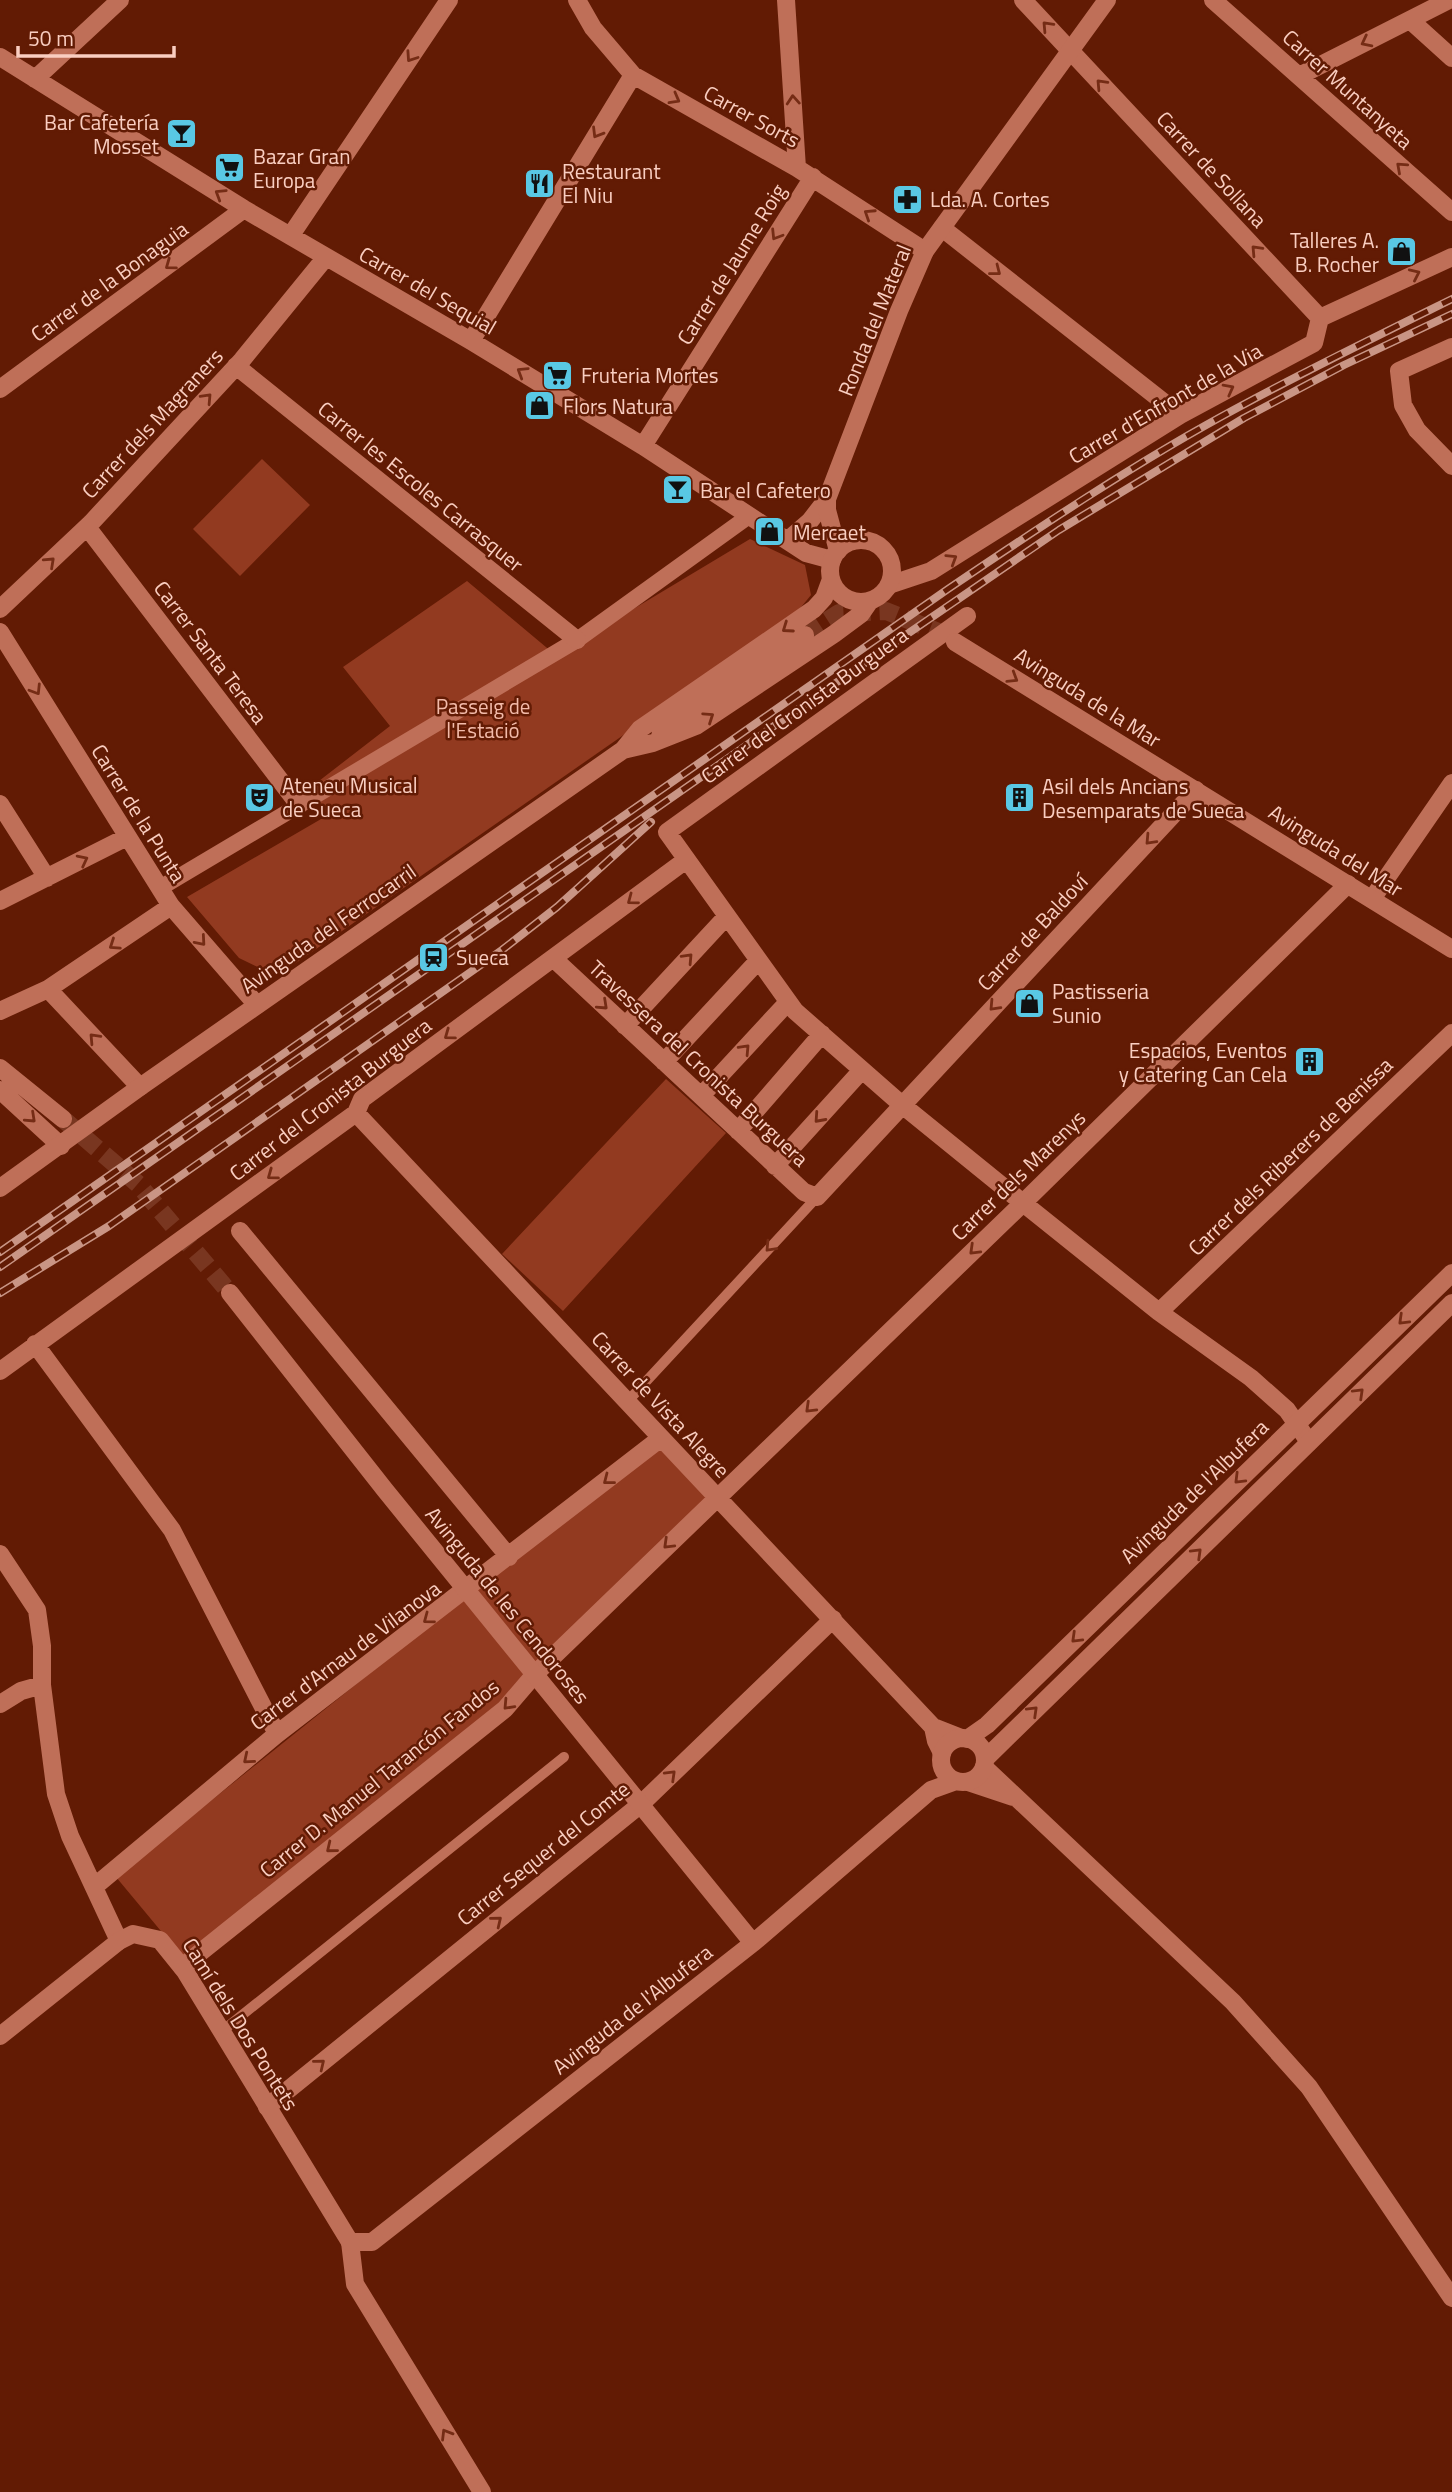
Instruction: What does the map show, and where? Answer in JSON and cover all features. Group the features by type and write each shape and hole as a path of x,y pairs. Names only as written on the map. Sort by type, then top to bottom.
{"street":[{"path":"35,79 120,0"},
{"path":"291,235 449,0"},
{"name":"Carrer Sorts","path":"577,0 593,27 633,75 805,172 925,251"},
{"name":"Carrer de Jaume Roig","path":"643,446 805,172 786,0"},
{"name":"Carrer de Sollana","path":"1023,0 1320,318"},
{"name":"Ronda del Materal","path":"788,540 810,521 827,499 899,311 925,251 1107,0"},
{"name":"Carrer Muntanyeta","path":"1213,0 1452,212"},
{"path":"1300,76 1449,0"},
{"path":"1410,20 1452,58"},
{"name":"Carrer del Sequial","path":"0,57 244,209 471,341 643,446 806,553 835,556"},
{"path":"471,341 633,75"},
{"name":"Carrer de la Bonaguia","path":"0,389 244,209"},
{"path":"942,229 1180,415"},
{"name":"Carrer dels Magraners","path":"0,609 87,527 236,366 326,257"},
{"path":"1320,318 1452,257"},
{"name":"Carrer d'Enfront de la Via","path":"889,585 931,572 1180,415 1314,343 1320,318"},
{"path":"1452,347 1399,371 1403,405 1417,430 1452,466"},
{"name":"Carrer les Escoles Carrasquer","path":"236,366 577,640"},
{"path":"623,750 640,729 814,609 824,598 835,556 827,499"},
{"path":"160,888 577,640 749,516"},
{"name":"Carrer Santa Teresa","path":"87,527 299,805"},
{"path":"831,579 839,593 862,603 878,598 889,585 892,566 881,547 860,540 850,542 835,556"},
{"path":"623,750 653,743 696,726 834,634 861,614 870,601"},
{"name":"Carrer del Cronista Burguera","path":"0,1371 356,1113 362,1099 686,860 667,832 967,616"},
{"name":"Carrer de la Punta","path":"0,632 171,906 257,1005"},
{"path":"653,743 680,718 805,635"},
{"name":"Avinguda de la Mar","path":"955,642 1196,790"},
{"name":"Avinguda del Ferrocarril","path":"0,1188 140,1087 623,750"},
{"path":"1372,899 1452,783"},
{"name":"Avinguda del Mar","path":"1196,790 1452,949"},
{"name":"Carrer de Baldoví","path":"817,1197 1196,790"},
{"path":"0,804 47,878"},
{"path":"0,901 127,837"},
{"path":"686,860 795,1011 901,1104 1023,1203 1159,1312 1251,1378 1287,1410 1309,1442"},
{"name":"Carrer dels Marenys","path":"717,1497 1023,1203 1348,884"},
{"path":"0,1011 48,989 171,906"},
{"path":"625,1026 726,917"},
{"name":"Travessera del Cronista Burguera","path":"554,958 775,1166 804,1192 817,1197"},
{"path":"664,1062 758,961"},
{"path":"48,989 140,1087"},
{"path":"701,1096 788,1002"},
{"name":"Carrer dels Riberers de Benissa","path":"1159,1312 1452,1032"},
{"path":"738,1131 822,1034"},
{"path":"0,1068 63,1119"},
{"path":"775,1166 862,1070"},
{"path":"0,1090 61,1146"},
{"name":"Carrer de Vista Alegre","path":"356,1113 933,1727 964,1739"},
{"path":"240,1231 509,1557"},
{"name":"Avinguda de l'Albufera","path":"964,1739 987,1724 1452,1273"},
{"name":"Avinguda de les Cendoroses","path":"230,1293 385,1490 753,1943"},
{"path":"962,1781 981,1773 985,1763 1452,1303"},
{"path":"35,1344 172,1530 277,1734"},
{"name":"Carrer d'Arnau de Vilanova","path":"94,1887 277,1734 661,1438"},
{"name":"Carrer D. Manuel Tarancón Fandos","path":"182,1968 505,1709 535,1674 717,1497"},
{"path":"0,1554 37,1610 42,1646 42,1685 56,1794 70,1836 119,1941 0,2036"},
{"name":"Carrer Sequer del Comte","path":"267,2107 641,1804 833,1619"},
{"path":"0,1704 21,1691 42,1685"},
{"name":"Carrer de Vista Alegre","path":"933,1727 942,1757"},
{"path":"1016,1798 945,1773 942,1757 950,1743 964,1739 980,1746 985,1763 1016,1798 1233,2002 1309,2087 1452,2298"},
{"name":"Avinguda de l'Albufera","path":"931,1790 942,1757"},
{"name":"Avinguda de l'Albufera","path":"350,2242 372,2242 753,1943 931,1790 962,1781"},
{"name":"Camí dels Dos Pontets","path":"119,1941 133,1934 160,1940 182,1968 350,2242 355,2284 482,2492"}],"lane":[{"path":"627,1402 817,1197"},
{"path":"221,2032 565,1757"}],"green space":[{"path":"262,459 310,505 240,576 193,529"},
{"name":"Passeig de l'Estació","path":"750,539 805,565 811,595 793,617 296,963 272,974 239,958 187,897 328,815 306,791 390,726 343,667 467,581 559,658 600,629"},
{"path":"666,1079 726,1133 563,1311 502,1254"},
{"path":"661,1446 710,1497 537,1665 474,1590"},
{"path":"466,1596 527,1674 501,1706 185,1960 116,1877"}],"tunnel":[{"path":"805,635 839,613 886,611 953,640"},
{"path":"63,1119 138,1184 230,1293"}],"railway":[{"path":"0,1252 948,589 1055,518 1201,428 1452,299"},
{"path":"0,1267 1059,530 1244,418 1344,365 1452,314"},
{"path":"0,1293 109,1226 502,950 557,907 651,822"}],"place":[{"name":"Bar Cafetería Mosset","path":"182,134"},
{"name":"Bazar Gran Europa","path":"230,168"},
{"name":"Restaurant El Niu","path":"539,183"},
{"name":"Lda. A. Cortes","path":"907,199"},
{"name":"Talleres A. B. Rocher","path":"1402,252"},
{"name":"Fruteria Mortes","path":"558,375"},
{"name":"Flors Natura","path":"540,406"},
{"name":"Bar el Cafetero","path":"677,490"},
{"name":"Mercaet","path":"770,532"},
{"name":"Ateneu Musical de Sueca","path":"259,797"},
{"name":"Asil dels Ancians Desemparats de Sueca","path":"1019,798"},
{"name":"Sueca","path":"433,957"},
{"name":"Pastisseria Sunio","path":"1029,1003"},
{"name":"Espacios, Eventos y Catering Can Cela","path":"1310,1062"}]}
